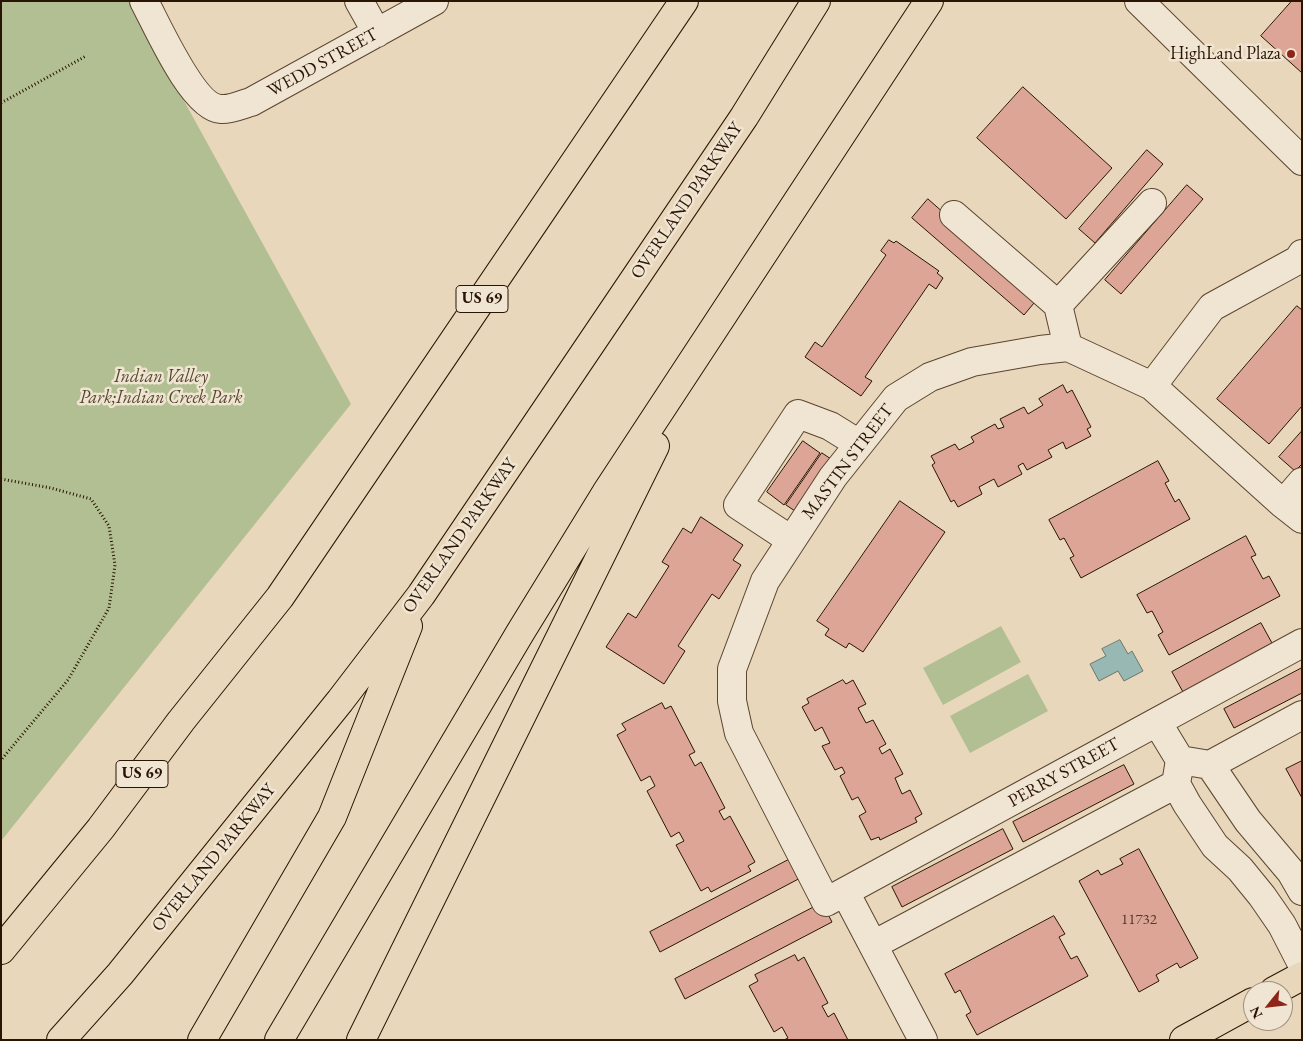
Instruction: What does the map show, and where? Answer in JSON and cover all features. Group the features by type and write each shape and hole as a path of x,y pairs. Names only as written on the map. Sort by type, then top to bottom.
{"main road":[{"name":"US 69","path":"1,950 101,828 181,721 280,597 684,1"},
{"name":"OVERLAND PARKWAY","path":"61,1040 120,974 340,701 421,595 744,118 816,1"},
{"path":"279,1040 525,625 606,493 707,342 929,1"},
{"path":"361,1040 707,342"},
{"path":"202,1040 332,817 421,595"},
{"path":"1184,1040 1243,1008"}],"street":[{"name":"WEDD STREET","path":"144,1 187,81 207,105 221,109 251,102 434,1"},
{"path":"359,1 377,33"},
{"path":"1139,1 1302,161"},
{"path":"1058,305 1152,203"},
{"path":"954,215 1058,305 1068,346 1152,386 1292,511 1302,482"},
{"path":"1152,386 1212,307 1298,260 1302,254"},
{"name":"MASTIN STREET","path":"924,1040 873,945 835,897 739,733 732,701 732,670 765,581 833,477 896,398 930,377 972,362 1068,346"},
{"path":"791,540 738,505 798,414 830,426 860,444"},
{"name":"PERRY STREET","path":"835,897 1302,643"},
{"path":"873,945 1178,772 1210,765 1302,715"},
{"path":"1157,722 1178,772 1187,804 1215,846 1240,869 1282,924 1302,964"},
{"path":"1210,765 1248,821 1291,872 1302,891"}],"path":[{"path":"1,103 86,56"},
{"path":"1,479 51,488 91,499 109,526 115,565 108,608 68,680 1,760"}],"green space":[{"name":"Indian Valley Park;Indian Creek Park","path":"1,1 129,1 351,404 1,841"},
{"path":"1001,626 1021,662 943,705 923,668"},
{"path":"1028,674 1048,711 970,753 950,716"}],"water":[{"path":"1120,640 1128,654 1132,651 1143,671 1124,681 1118,671 1099,681 1090,664 1106,656 1102,649"}],"building":[{"name":"HighLand Plaza","path":"1292,1 1302,1 1302,73 1261,36"},
{"path":"1023,87 1112,168 1066,219 977,138"},
{"path":"1147,150 1163,164 1095,243 1079,229"},
{"path":"1187,185 1203,199 1121,294 1105,280"},
{"path":"928,199 1039,297 1024,315 912,218"},
{"path":"889,240 894,243 896,241 939,271 937,273 943,278 936,289 929,284 865,377 872,381 861,396 805,357 815,342 822,347 886,255 881,251"},
{"path":"1297,306 1302,310 1302,406 1269,444 1217,399"},
{"path":"1063,385 1067,393 1072,390 1091,427 1087,429 1091,436 1066,449 1063,442 1048,450 1052,457 1027,470 1023,463 1018,466 1022,474 998,487 994,479 979,487 982,494 958,507 954,500 951,502 932,465 935,463 931,456 955,444 959,450 974,442 971,437 995,424 998,429 1004,427 1000,419 1024,407 1028,414 1043,405 1039,399"},
{"path":"1302,431 1302,464 1295,471 1279,457"},
{"path":"803,441 820,453 784,505 767,492"},
{"path":"822,453 840,465 804,517 786,505"},
{"path":"1158,461 1169,481 1165,483 1175,502 1179,499 1190,519 1081,578 1070,558 1074,556 1064,538 1060,540 1049,520"},
{"path":"900,501 945,532 863,652 849,643 846,648 825,635 829,629 817,621"},
{"path":"701,517 743,545 733,560 741,565 719,599 712,594 678,646 685,651 664,684 606,647 628,613 636,618 669,566 662,562 683,528 691,533"},
{"path":"1246,536 1256,555 1251,557 1263,579 1269,576 1280,596 1169,655 1158,635 1163,632 1152,611 1147,613 1137,595"},
{"path":"1261,623 1272,643 1183,692 1172,672"},
{"path":"1302,668 1302,693 1234,728 1224,709"},
{"path":"843,680 846,684 853,680 866,704 858,708 866,723 873,720 886,744 879,748 882,754 890,749 903,774 895,778 902,794 910,790 922,814 915,818 917,822 880,840 879,837 871,840 859,816 866,812 858,797 852,800 840,776 845,773 842,767 835,770 822,746 830,743 822,727 815,731 802,707 809,703 807,699"},
{"path":"662,703 665,709 671,706 695,752 689,755 695,766 701,762 725,808 719,811 724,820 730,816 755,862 748,866 751,871 711,892 708,887 701,891 676,845 684,841 679,832 671,837 647,791 655,786 650,776 641,781 617,735 626,730 622,724"},
{"path":"1302,761 1302,798 1286,769"},
{"path":"1124,765 1134,784 1023,842 1013,822"},
{"path":"1003,829 1013,849 902,907 892,887"},
{"path":"1139,849 1198,958 1180,968 1177,963 1156,975 1159,981 1139,992 1079,881 1098,870 1101,875 1123,864 1120,859"},
{"path":"796,856 806,875 660,952 650,932"},
{"path":"822,903 832,922 685,999 675,979"},
{"path":"1054,916 1065,934 1059,937 1071,959 1077,956 1088,976 977,1035 966,1015 971,1012 960,990 955,993 945,974"},
{"path":"795,955 798,961 804,957 828,1003 822,1006 828,1017 834,1013 848,1040 784,1040 788,1038 782,1027 774,1032 749,986 758,981 755,975"}],"place":[{"name":"HighLand Plaza","path":"1291,54"}]}
